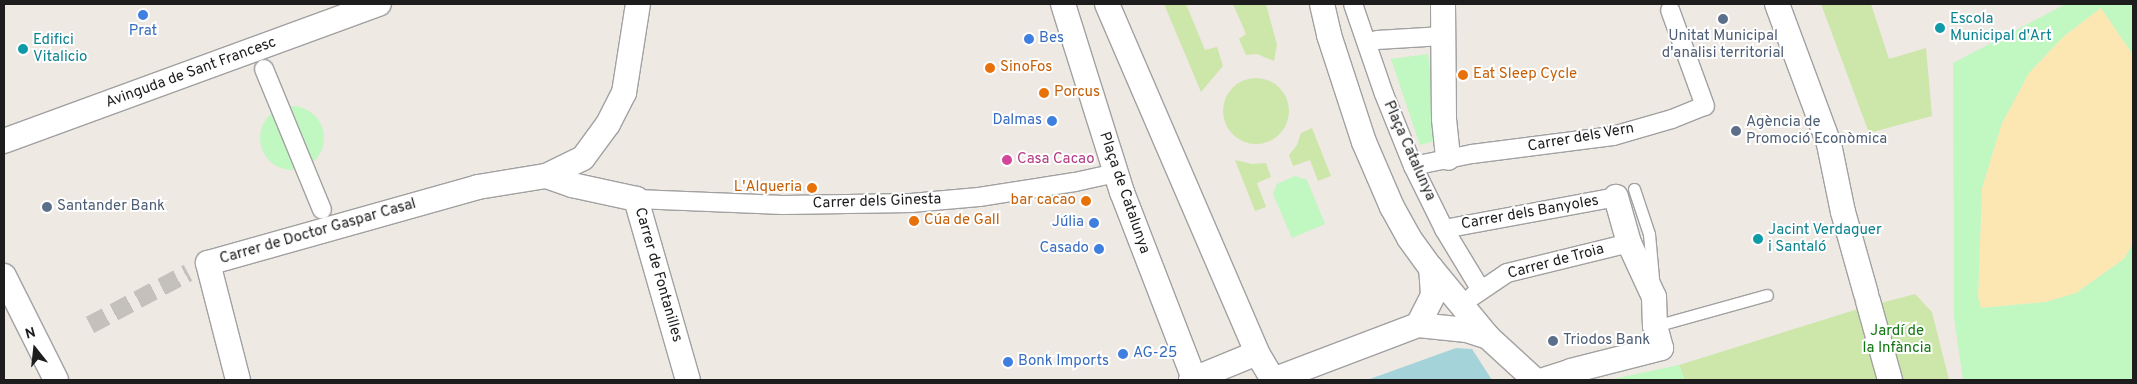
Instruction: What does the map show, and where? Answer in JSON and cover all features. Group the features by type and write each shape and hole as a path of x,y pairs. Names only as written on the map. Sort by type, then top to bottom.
{"street":[{"name":"Avinguda de Sant Francesc","path":"4,141 378,4"},
{"path":"546,176 583,158 608,124 624,93 638,4"},
{"name":"Plaça de Catalunya","path":"1063,4 1116,173 1147,262 1193,380 1257,353"},
{"path":"1107,4 1257,353 1273,380 1418,325 1467,330 1488,337"},
{"path":"1322,4 1342,78 1371,160 1392,207 1409,238 1430,268 1488,337 1534,380"},
{"name":"Plaça Catalunya","path":"1353,4 1384,94 1413,166 1444,229 1481,290"},
{"path":"1443,4 1444,119 1448,158"},
{"path":"1777,4 1829,144 1843,212 1890,380"},
{"name":"Carrer dels Vern","path":"1413,166 1448,158 1613,136 1672,119 1705,106 1670,10"},
{"path":"1377,40 1443,36"},
{"path":"264,69 322,210"},
{"name":"Carrer dels Ginesta","path":"636,199 783,205 911,203 979,197 1075,182 1116,173"},
{"name":"Carrer de Fontanilles","path":"546,176 572,185 636,199 688,380"},
{"name":"Carrer de Doctor Gaspar Casal","path":"238,380 208,262 478,187 546,176"},
{"path":"1544,380 1661,348 1655,326 1654,297 1629,243 1625,193"},
{"name":"Carrer dels Banyoles","path":"1444,229 1625,193"},
{"name":"Carrer de Troia","path":"1460,304 1507,273 1629,243"},
{"path":"1418,325 1433,295 1430,268"},
{"path":"4,276 56,380"}],"lane":[{"path":"1625,193 1649,234 1654,297"},
{"path":"1655,326 1767,295"}],"green space":[{"path":"1164,4 1186,4 1205,50 1217,47 1223,66 1201,92"},
{"path":"1233,4 1266,4 1277,45 1274,61 1257,54 1246,55 1239,39 1246,34"},
{"path":"1821,4 1871,4 1889,59 1926,48 1932,116 1869,133"},
{"path":"2066,4 2133,4 2133,55 2101,8 2064,36 2029,73 2002,123 1982,188 1978,297 1981,308 2046,302 2076,293 2124,259 2133,243 2133,380 1963,380 1954,318 1953,63"},
{"path":"1428,54 1438,140 1420,145 1391,59"},
{"path":"1256,78 1269,80 1284,93 1287,98 1289,111 1287,124 1274,139 1269,142 1256,144 1243,142 1228,129 1225,124 1223,111 1225,98 1238,83 1243,80"},
{"path":"292,106 304,108 315,115 322,126 324,138 322,150 315,161 304,168 292,170 280,168 269,161 262,150 260,138 262,126 269,115 280,108"},
{"path":"1312,128 1331,176 1318,181 1310,160 1293,166 1289,155 1297,145 1301,133"},
{"path":"1235,160 1252,164 1266,163 1271,177 1257,183 1266,207 1255,211"},
{"path":"1295,176 1307,180 1325,224 1292,238 1273,194 1277,184"},
{"name":"Jardí de la Infància","path":"1915,294 1932,312 1949,380 1685,380 1679,365 1858,309"},
{"path":"1679,365 1685,380 1608,380"}],"sand":[{"path":"2101,8 2133,55 2133,243 2124,259 2076,293 2046,302 1980,308 1978,297 1982,188 2002,123 2029,73 2064,36"}],"water":[{"path":"1456,348 1472,349 1492,380 1367,380"}],"tunnel":[{"path":"90,325 188,273"}],"place":[{"name":"Prat","path":"143,15"},
{"name":"Unitat Municipal d'analisi territorial","path":"1723,19"},
{"name":"Escola Municipal d'Art","path":"1940,28"},
{"name":"Bes","path":"1029,39"},
{"name":"Edifici Vitalicio","path":"23,49"},
{"name":"SinoFos","path":"990,68"},
{"name":"Eat Sleep Cycle","path":"1463,75"},
{"name":"Porcus","path":"1044,93"},
{"name":"Dalmas","path":"1052,121"},
{"name":"Agència de Promoció Econòmica","path":"1736,131"},
{"name":"Casa Cacao","path":"1007,160"},
{"name":"L'Alqueria","path":"812,188"},
{"name":"bar cacao","path":"1086,201"},
{"name":"Santander Bank","path":"47,207"},
{"name":"Cúa de Gall","path":"914,221"},
{"name":"Júlia","path":"1094,223"},
{"name":"Jacint Verdaguer i Santaló","path":"1758,239"},
{"name":"Casado","path":"1099,249"},
{"name":"Triodos Bank","path":"1553,341"},
{"name":"AG-25","path":"1123,354"},
{"name":"Bonk Imports","path":"1008,362"}]}
